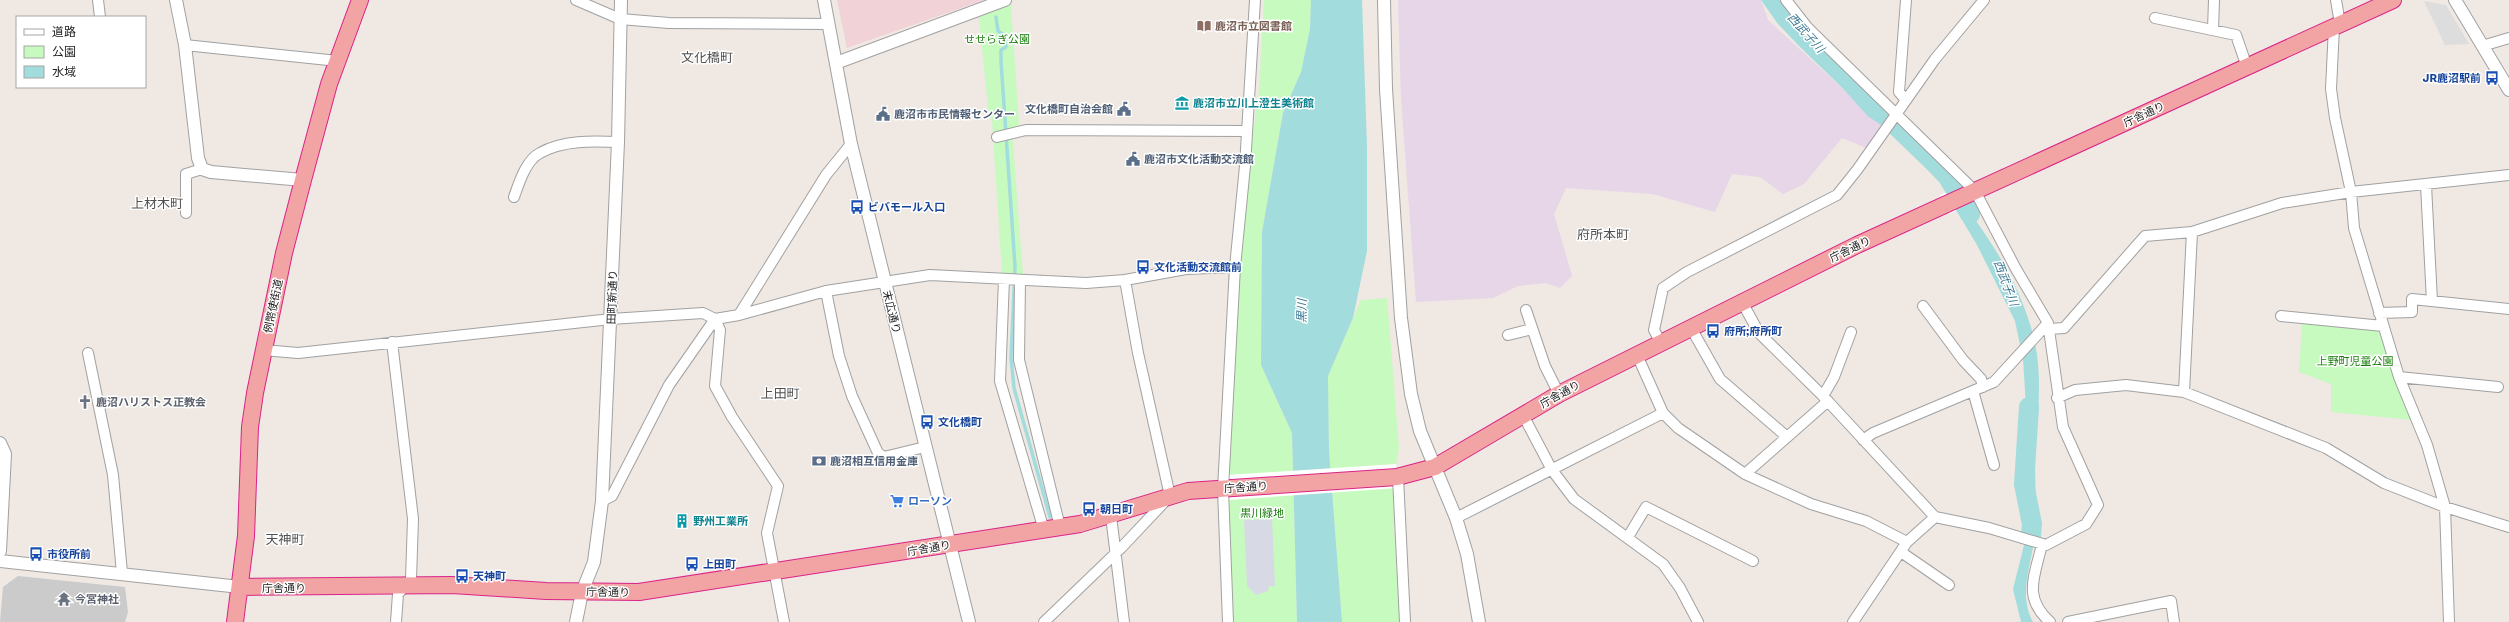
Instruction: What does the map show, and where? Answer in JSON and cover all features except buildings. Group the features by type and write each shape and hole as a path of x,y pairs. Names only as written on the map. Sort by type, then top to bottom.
{"highway":[{"name":"例幣使街道","path":"235,622 247,528 250,427 263,350 303,180 338,61 360,0"},
{"name":"庁舎通り","path":"240,587 452,585 582,592 639,592 1044,530 1111,516 1188,491 1397,477 1435,467 1559,394 1857,245 2393,0"}],"street":[{"path":"98,0 100,16"},
{"path":"176,0 185,45 198,158 202,169"},
{"path":"576,0 620,19 708,24 828,24"},
{"name":"田町新通り","path":"576,622 582,592 594,562 602,501 618,142 621,0"},
{"name":"末広通り","path":"824,0 851,144 925,447 970,622"},
{"path":"836,63 1005,0"},
{"path":"1228,622 1226,489 1235,267 1255,0"},
{"path":"1384,0 1386,89 1401,318 1416,417 1456,518 1469,560 1478,622"},
{"path":"1742,302 1759,333 1825,399 1935,517 1989,528 2046,545 2086,524 2098,505 2063,427 2057,398 2049,326 1971,193 1896,115 1807,28 1786,0"},
{"path":"1906,0 1899,92 1906,100"},
{"path":"1661,343 1654,330 1663,288 1686,272 1837,195 1857,170 1963,22 1984,0"},
{"path":"2213,30 2214,0"},
{"path":"2336,0 2337,26 2332,89 2334,111 2352,192 2354,228 2383,326 2400,377 2427,445 2445,507 2448,622"},
{"path":"2455,0 2509,90"},
{"path":"2155,18 2236,35 2247,67"},
{"path":"2482,46 2509,38"},
{"path":"185,45 338,61"},
{"path":"997,137 1026,130 1246,131"},
{"path":"514,197 524,171 538,153 580,141 618,142"},
{"path":"739,315 826,175 851,144"},
{"path":"186,213 186,174 202,169 211,172 303,180"},
{"path":"2049,326 2064,328 2145,236 2192,232 2282,203 2352,192 2509,175"},
{"path":"2426,185 2432,301"},
{"path":"2184,392 2192,232"},
{"path":"263,350 298,353 611,318 703,313 716,319 739,315 826,291 884,281 936,275 1086,283 1125,280 1186,269 1235,267"},
{"path":"1004,279 1000,381 1044,530"},
{"path":"1020,280 1019,360 1060,527"},
{"path":"1044,622 1116,554 1170,496 1138,353 1125,280"},
{"path":"826,291 839,356 852,396 878,453 884,457 925,447"},
{"path":"2379,313 2412,312 2412,299 2509,309"},
{"path":"1923,306 1963,360 1981,379 1983,386"},
{"path":"1530,313 1532,329 1545,366 1559,394"},
{"path":"2280,316 2383,326"},
{"path":"602,501 612,496 669,385 716,319"},
{"path":"716,319 720,330 716,386 732,417 778,486 768,533 784,622"},
{"path":"1863,440 1873,433 1994,382 2049,326"},
{"path":"1691,328 1720,379 1786,436"},
{"path":"1508,335 1532,329"},
{"path":"1745,474 1825,399 1851,332"},
{"path":"392,342 413,519 411,579 398,594 396,622"},
{"path":"88,353 113,475 122,573"},
{"path":"1637,355 1663,413 1678,428 1745,474 1811,504 1866,521 1907,542"},
{"path":"2400,377 2498,387"},
{"path":"2057,398 2075,390 2126,385 2184,392 2326,448 2384,483 2445,507 2508,526"},
{"path":"1973,391 1994,465"},
{"path":"1456,518 1663,413"},
{"path":"1523,415 1552,470 1574,499 1663,564 1680,588 1698,622"},
{"path":"0,443 5,454 0,551"},
{"path":"1397,477 1406,622"},
{"path":"1628,537 1646,507 1754,561"},
{"path":"1111,516 1124,622"},
{"path":"1853,622 1907,542 1935,517"},
{"path":"2042,544 2032,589 2038,611 2050,622"},
{"path":"1901,552 1949,585"},
{"name":"庁舎通り","path":"0,561 122,573 240,587"},
{"path":"2068,622 2171,601 2174,622"}],"shaded area":[{"path":"837,0 984,0 847,48"},
{"path":"1398,0 1761,0 1768,20 1888,130 1874,151 1842,138 1804,184 1783,194 1760,177 1732,174 1715,212 1653,194 1566,188 1554,214 1572,276 1560,288 1546,283 1518,286 1493,298 1416,302 1401,98"},
{"path":"2424,1 2446,5 2469,44 2445,45"},
{"path":"1272,519 1275,586 1269,586 1268,591 1256,595 1247,586 1244,520"},
{"name":"今宮神社","path":"18,576 125,587 128,612 125,622 0,622 3,587"}],"green space":[{"name":"黒川緑地","path":"1264,0 1311,0 1310,29 1301,72 1283,113 1262,232 1261,365 1292,433 1297,622 1232,622 1227,475 1235,319 1248,169 1259,91"},
{"name":"せせらぎ公園","path":"1011,5 1019,124 1017,129 1012,131 1023,274 1002,273 992,120 989,118 979,17"},
{"path":"1387,298 1399,448 1396,464 1398,488 1395,500 1394,528 1400,622 1342,622 1329,451 1328,376 1361,300"},
{"name":"上野町児童公園","path":"2302,323 2370,328 2381,331 2412,420 2331,412 2331,384 2299,372"}],"water":[{"name":"黒川","path":"1311,0 1362,0 1367,147 1367,251 1353,318 1328,376 1329,451 1342,622 1297,622 1292,433 1261,365 1262,232 1283,113 1301,72 1310,29"},
{"path":"1761,0 1770,0 1777,10 1874,104 1932,165 1985,233 2006,269 2024,305 2035,343 2039,372 2039,402 2035,461 2036,523 2026,589 2028,611 2033,622 2021,622 2013,589 2029,525 2030,504 2024,484 2029,452 2023,359 2015,321 1977,245 1939,181 1801,48 1778,24"}],"pier":[{"path":"1963,185 1972,204 1949,214 1940,195"},
{"path":"1396,464 1398,488 1229,500 1227,475"}],"waterway":[{"name":"西武子川","path":"1776,0 1875,109 1902,127 1948,177 1970,214"},
{"path":"996,17 998,31 1004,35 1006,47 1001,50 1001,61 1015,266 1011,358 1014,388 1050,517"},
{"name":"西武子川","path":"2029,407 2024,484 2032,524 2031,536"}],"place":[{"name":"鹿沼市立図書館","path":"1204,26"},
{"name":"JR鹿沼駅前","path":"2492,78"},
{"name":"鹿沼市立川上澄生美術館","path":"1182,103"},
{"name":"文化橋町自治会館","path":"1124,109"},
{"name":"鹿沼市市民情報センター","path":"883,114"},
{"name":"鹿沼市文化活動交流館","path":"1133,159"},
{"name":"ビバモール入口","path":"857,207"},
{"name":"文化活動交流館前","path":"1143,267"},
{"name":"府所;府所町","path":"1713,331"},
{"name":"鹿沼ハリストス正教会","path":"85,402"},
{"name":"文化橋町","path":"927,422"},
{"name":"鹿沼相互信用金庫","path":"819,461"},
{"name":"ローソン","path":"897,501"},
{"name":"朝日町","path":"1089,509"},
{"name":"野州工業所","path":"682,521"},
{"name":"市役所前","path":"36,554"},
{"name":"上田町","path":"692,564"},
{"name":"天神町","path":"462,576"},
{"name":"今宮神社","path":"64,599"}],"district":[{"name":"文化橋町","path":"707,57"},
{"name":"上材木町","path":"157,203"},
{"name":"府所本町","path":"1603,234"},
{"name":"上田町","path":"780,393"},
{"name":"天神町","path":"285,539"}]}
